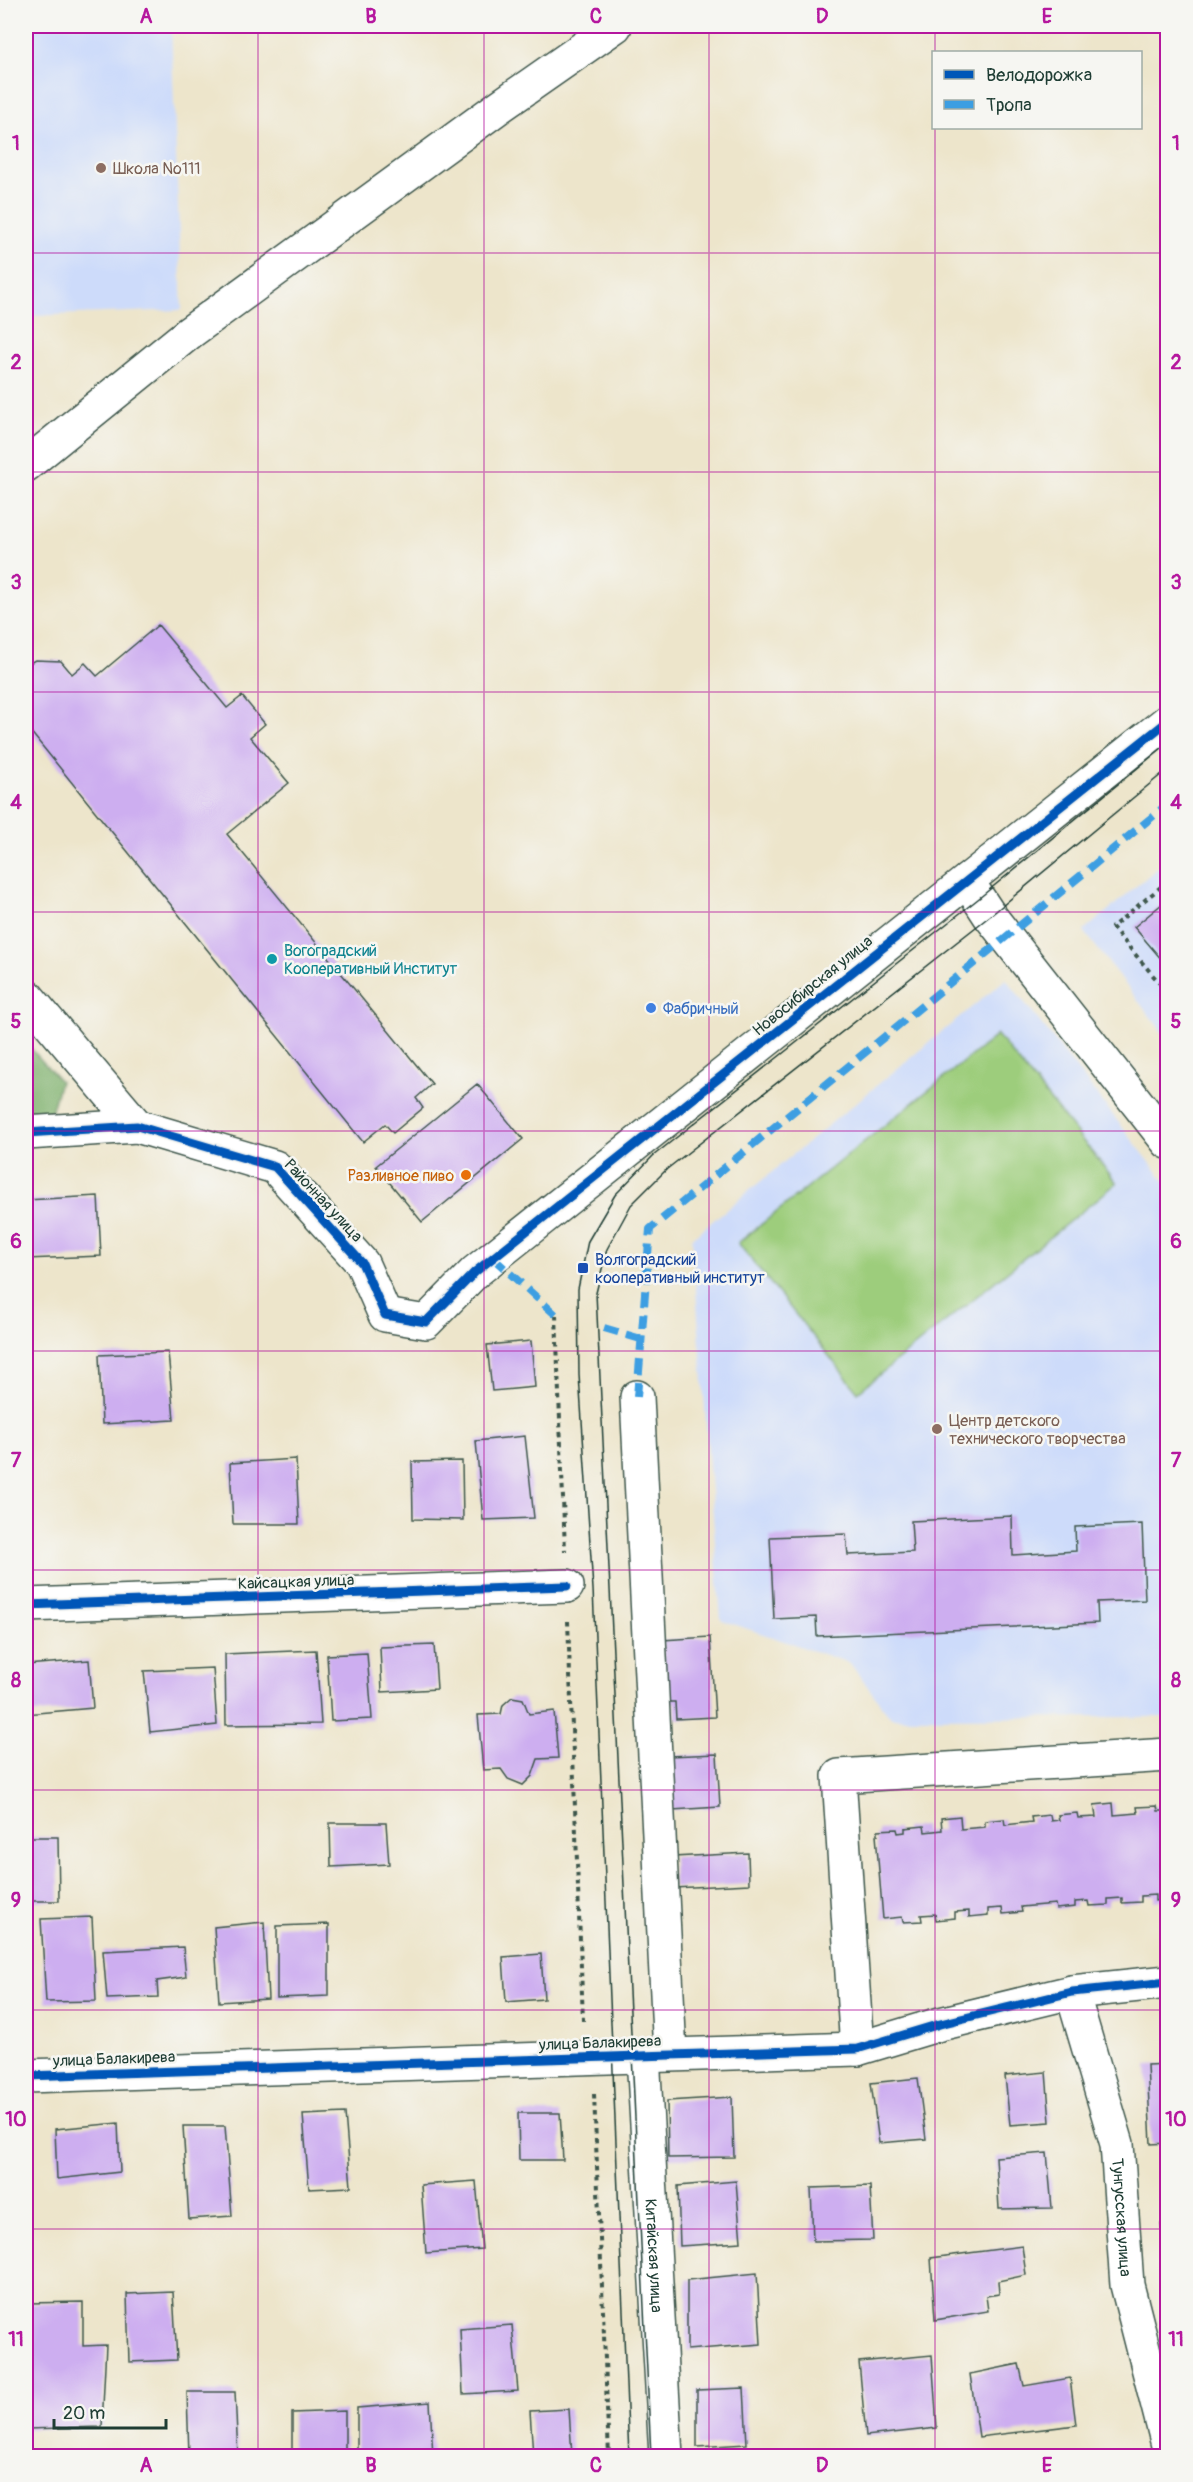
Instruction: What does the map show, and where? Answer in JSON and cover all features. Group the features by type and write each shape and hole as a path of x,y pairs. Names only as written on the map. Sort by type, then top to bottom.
{"street":[{"path":"26,465 189,333 499,107 615,26"},
{"name":"Новосибирская улица","path":"475,1272 1167,721"},
{"path":"967,880 990,916 1167,1142"},
{"path":"26,994 137,1126"},
{"name":"Районная улица","path":"26,1133 137,1126 274,1167 362,1263 385,1315 426,1322 475,1272"},
{"name":"Китайская улица","path":"637,1396 666,2457"},
{"name":"Кайсацкая улица","path":"26,1605 567,1586"},
{"path":"858,2049 839,1776 1167,1755"},
{"name":"улица Балакирева","path":"26,2076 858,2049 940,2024 1072,1992 1167,1982"},
{"name":"Тунгусская улица","path":"1072,1992 1117,2144 1127,2285 1167,2445"}],"path":[{"path":"1167,881 1112,927 1167,993"},
{"path":"556,1315 588,2057 609,2457"}],"shaded area":[{"name":"Школа №111","path":"26,26 171,26 182,310 26,316"},
{"path":"1167,860 1167,1038 1084,931"},
{"name":"Центр детского технического творчества","path":"1006,979 1167,1184 1167,1717 891,1718 850,1663 721,1620 692,1238"}],"green space":[{"path":"997,1035 1117,1183 858,1392 738,1243"},
{"path":"26,1043 60,1081 50,1117 26,1118"}],"building":[{"name":"Вогоградский Кооперативный Институт","path":"158,625 227,708 242,696 265,724 250,737 289,783 227,834 432,1084 416,1098 423,1108 393,1133 385,1124 363,1142 26,726 26,665 35,660 61,661 72,674 85,663 97,676"},
{"path":"1168,899 1168,967 1134,927"},
{"path":"477,1084 523,1139 422,1222 376,1166"},
{"path":"98,1196 101,1256 26,1259 26,1200"},
{"path":"531,1341 535,1387 492,1391 487,1345"},
{"path":"168,1352 174,1420 102,1424 99,1355"},
{"path":"525,1436 534,1518 483,1520 476,1441"},
{"path":"296,1459 299,1524 233,1524 230,1463"},
{"path":"462,1461 463,1520 413,1519 412,1462"},
{"path":"1012,1516 1013,1555 1076,1551 1075,1527 1142,1524 1145,1600 1097,1602 1098,1623 817,1636 816,1617 774,1619 770,1537 846,1534 848,1555 913,1552 911,1521"},
{"path":"710,1637 715,1717 676,1719 675,1702 666,1702 662,1640"},
{"path":"434,1645 437,1689 382,1692 380,1647"},
{"path":"316,1650 321,1724 226,1725 225,1654"},
{"path":"367,1653 372,1719 331,1721 327,1655"},
{"path":"89,1660 93,1708 26,1714 26,1665"},
{"path":"213,1668 217,1725 150,1732 144,1671"},
{"path":"512,1697 523,1699 529,1714 554,1711 558,1758 538,1759 532,1776 523,1785 508,1779 501,1769 483,1770 478,1715 501,1714 503,1705"},
{"path":"717,1754 720,1807 672,1810 669,1756"},
{"path":"1113,1803 1114,1815 1138,1813 1137,1807 1157,1806 1158,1811 1168,1811 1168,1899 1155,1901 1155,1895 1141,1896 1141,1902 1122,1903 1122,1898 1108,1899 1108,1905 1089,1906 1088,1901 1075,1902 1075,1907 1056,1909 1055,1904 1021,1907 1022,1912 1003,1914 1002,1908 988,1909 988,1915 969,1917 969,1911 955,1912 955,1918 936,1920 935,1914 921,1915 922,1921 903,1922 902,1917 883,1919 876,1835 878,1835 878,1830 897,1829 898,1833 905,1832 905,1828 924,1826 925,1832 942,1830 941,1818 960,1816 961,1829 985,1827 985,1821 1004,1819 1005,1825 1032,1822 1031,1817 1050,1815 1051,1821 1059,1820 1058,1815 1077,1813 1078,1818 1096,1817 1094,1805"},
{"path":"330,1823 386,1823 389,1864 331,1867"},
{"path":"26,1837 58,1837 59,1901 26,1901"},
{"path":"748,1853 749,1884 674,1888 673,1857"},
{"path":"92,1917 96,2001 46,2002 41,1919"},
{"path":"264,1922 268,1999 219,2002 214,1927"},
{"path":"329,1924 329,1996 277,1998 277,1926"},
{"path":"183,1947 186,1977 157,1981 158,1997 107,1999 103,1951"},
{"path":"541,1954 544,1999 506,2002 503,1957"},
{"path":"1168,2064 1168,2143 1151,2144 1147,2065"},
{"path":"1046,2072 1050,2122 1010,2125 1005,2076"},
{"path":"918,2078 926,2139 879,2143 871,2083"},
{"path":"732,2097 734,2157 668,2158 667,2101"},
{"path":"345,2113 351,2187 309,2189 303,2115"},
{"path":"518,2113 560,2113 563,2160 519,2160"},
{"path":"118,2123 120,2172 57,2179 55,2129"},
{"path":"183,2126 225,2126 232,2216 189,2219"},
{"path":"1047,2153 1052,2208 999,2209 996,2157"},
{"path":"476,2181 482,2249 426,2253 421,2185"},
{"path":"736,2181 741,2242 680,2246 678,2186"},
{"path":"870,2186 873,2240 813,2241 811,2188"},
{"path":"1161,2224 1168,2224 1168,2275 1166,2275"},
{"path":"1022,2246 1026,2275 998,2281 999,2294 986,2296 988,2311 935,2320 931,2258"},
{"path":"757,2273 761,2344 687,2350 687,2280"},
{"path":"173,2292 177,2360 129,2362 127,2294"},
{"path":"83,2302 83,2346 106,2345 102,2427 26,2429 26,2303"},
{"path":"512,2325 518,2391 463,2394 460,2329"},
{"path":"932,2355 937,2428 866,2436 859,2362"},
{"path":"1019,2364 1024,2386 1070,2378 1076,2425 979,2437 970,2374"},
{"path":"744,2388 747,2444 697,2447 697,2390"},
{"path":"187,2392 235,2392 238,2456 189,2456"},
{"path":"430,2402 433,2456 357,2456 357,2408"},
{"path":"569,2409 572,2456 533,2456 530,2411"},
{"path":"345,2411 345,2456 292,2456 292,2413"}],"tram line":[{"path":"629,2456 593,1589 579,1375 578,1289 588,1241 615,1195 653,1156 978,899 1168,743"},
{"path":"651,2456 596,1293 607,1249 631,1205 667,1169 990,916 1168,769"}],"marked path":[{"path":"637,1397 650,1229 1168,804"},
{"path":"493,1258 556,1315"},
{"path":"604,1328 641,1339"}],"cycle path":[{"path":"26,1133 137,1126 275,1167 362,1263 385,1315 426,1322 475,1272 1168,721"},
{"path":"26,1605 567,1586"},
{"path":"26,2076 857,2049 940,2024 1072,1992 1168,1982"}],"place":[{"name":"Школа №111","path":"101,168"},
{"name":"Вогоградский Кооперативный Институт","path":"272,959"},
{"name":"Фабричный","path":"651,1008"},
{"name":"Разливное пиво","path":"466,1175"},
{"name":"Волгоградский кооперативный институт","path":"583,1268"},
{"name":"Центр детского технического творчества","path":"937,1429"}]}
